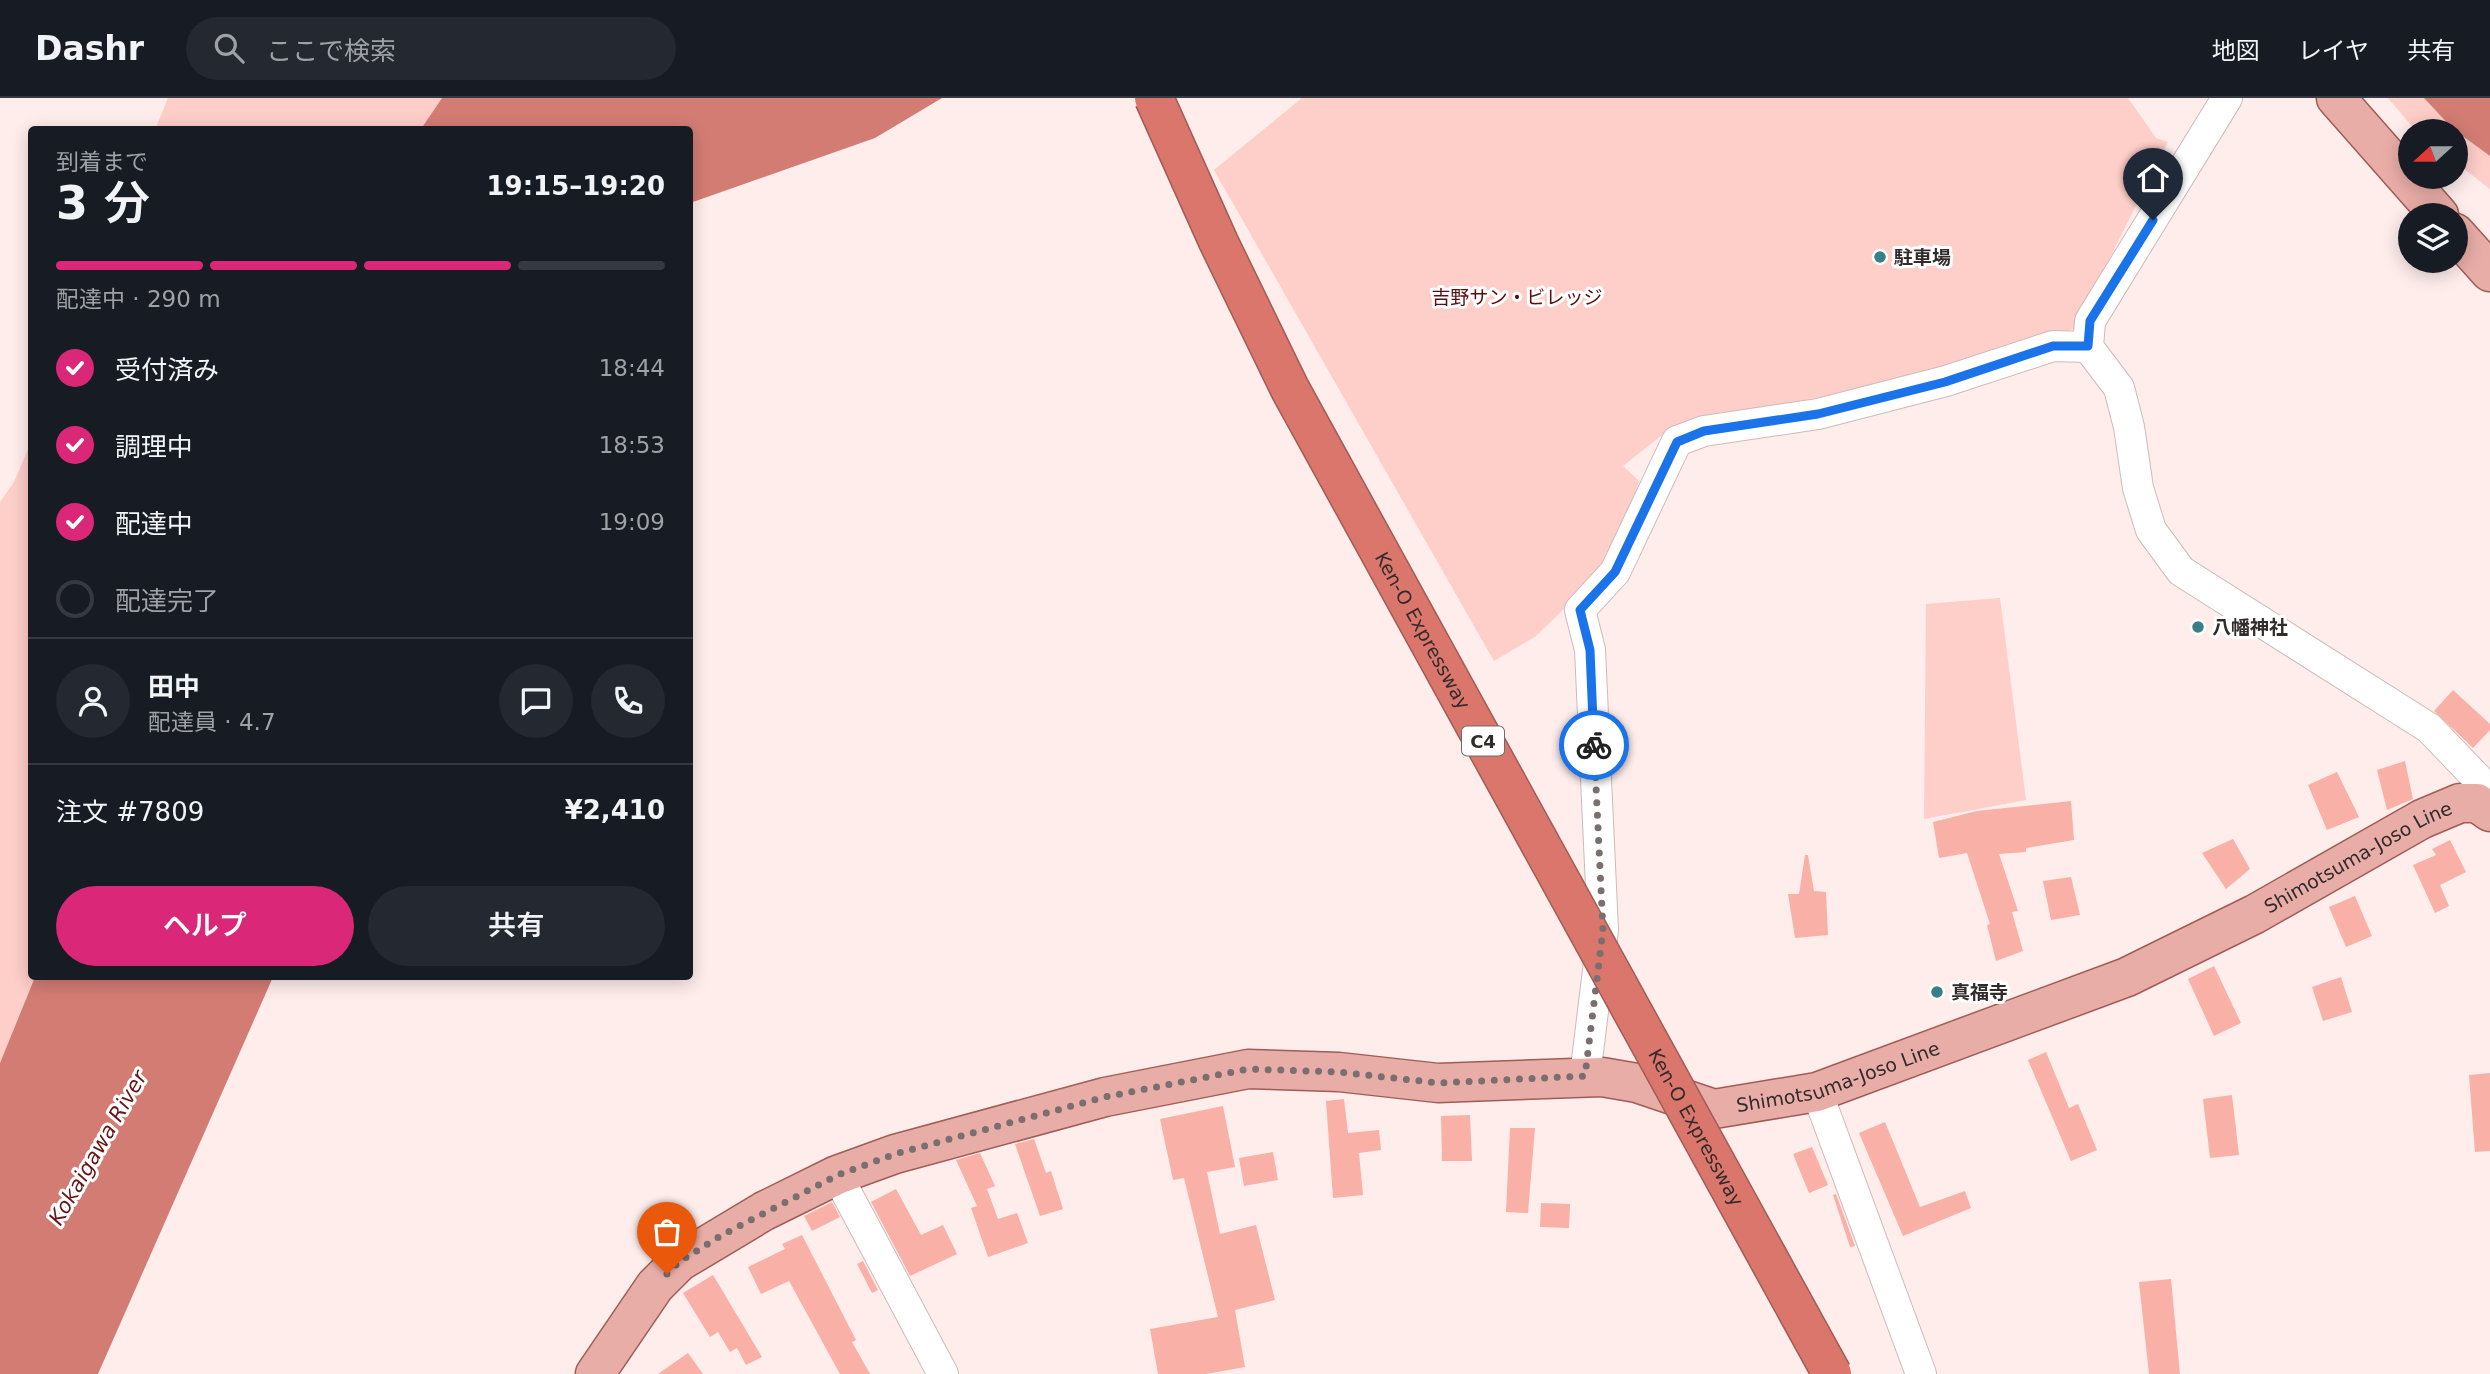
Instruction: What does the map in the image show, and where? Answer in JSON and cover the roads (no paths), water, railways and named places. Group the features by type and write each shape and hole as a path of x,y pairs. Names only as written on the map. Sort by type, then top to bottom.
{"highway":[{"name":"Ken-O Expressway","path":"1154,98 1219,243 1290,389 1832,1374"}],"main road":[{"path":"2336,98 2429,203"},
{"path":"2468,247 2490,272"},
{"name":"Shimotsuma-Joso Line","path":"595,1374 655,1286 679,1262 764,1211 838,1175 895,1154 1105,1097 1248,1069 1339,1072 1438,1083 1585,1076 1637,1083 1714,1109 1817,1092 2127,977 2255,914 2423,819 2460,803 2484,807"}],"street":[{"path":"2227,98 2090,321 2088,346 2119,388 2129,428 2138,488 2151,530 2181,571 2429,728 2478,779 2484,807"},
{"path":"1585,1076 1603,930 1590,650 1580,610 1615,572 1677,442 1704,431 1818,414 1945,382 2053,346 2088,346"},
{"path":"1817,1092 1921,1374"},
{"path":"838,1175 943,1374"}],"water":[{"path":"442,98 942,98 875,138 693,202 693,126 423,126"},
{"path":"2424,98 2490,98 2490,156 2468,140 2468,119 2444,119"},
{"name":"Kokaigawa River","path":"34,980 272,980 98,1374 0,1374 0,1063"}],"place":[{"name":"駐車場","path":"1880,257"},
{"name":"八幡神社","path":"2198,627"},
{"name":"真福寺","path":"1937,992"}],"park label":[{"name":"吉野サン・ビレッジ","path":"1517,297"}]}
